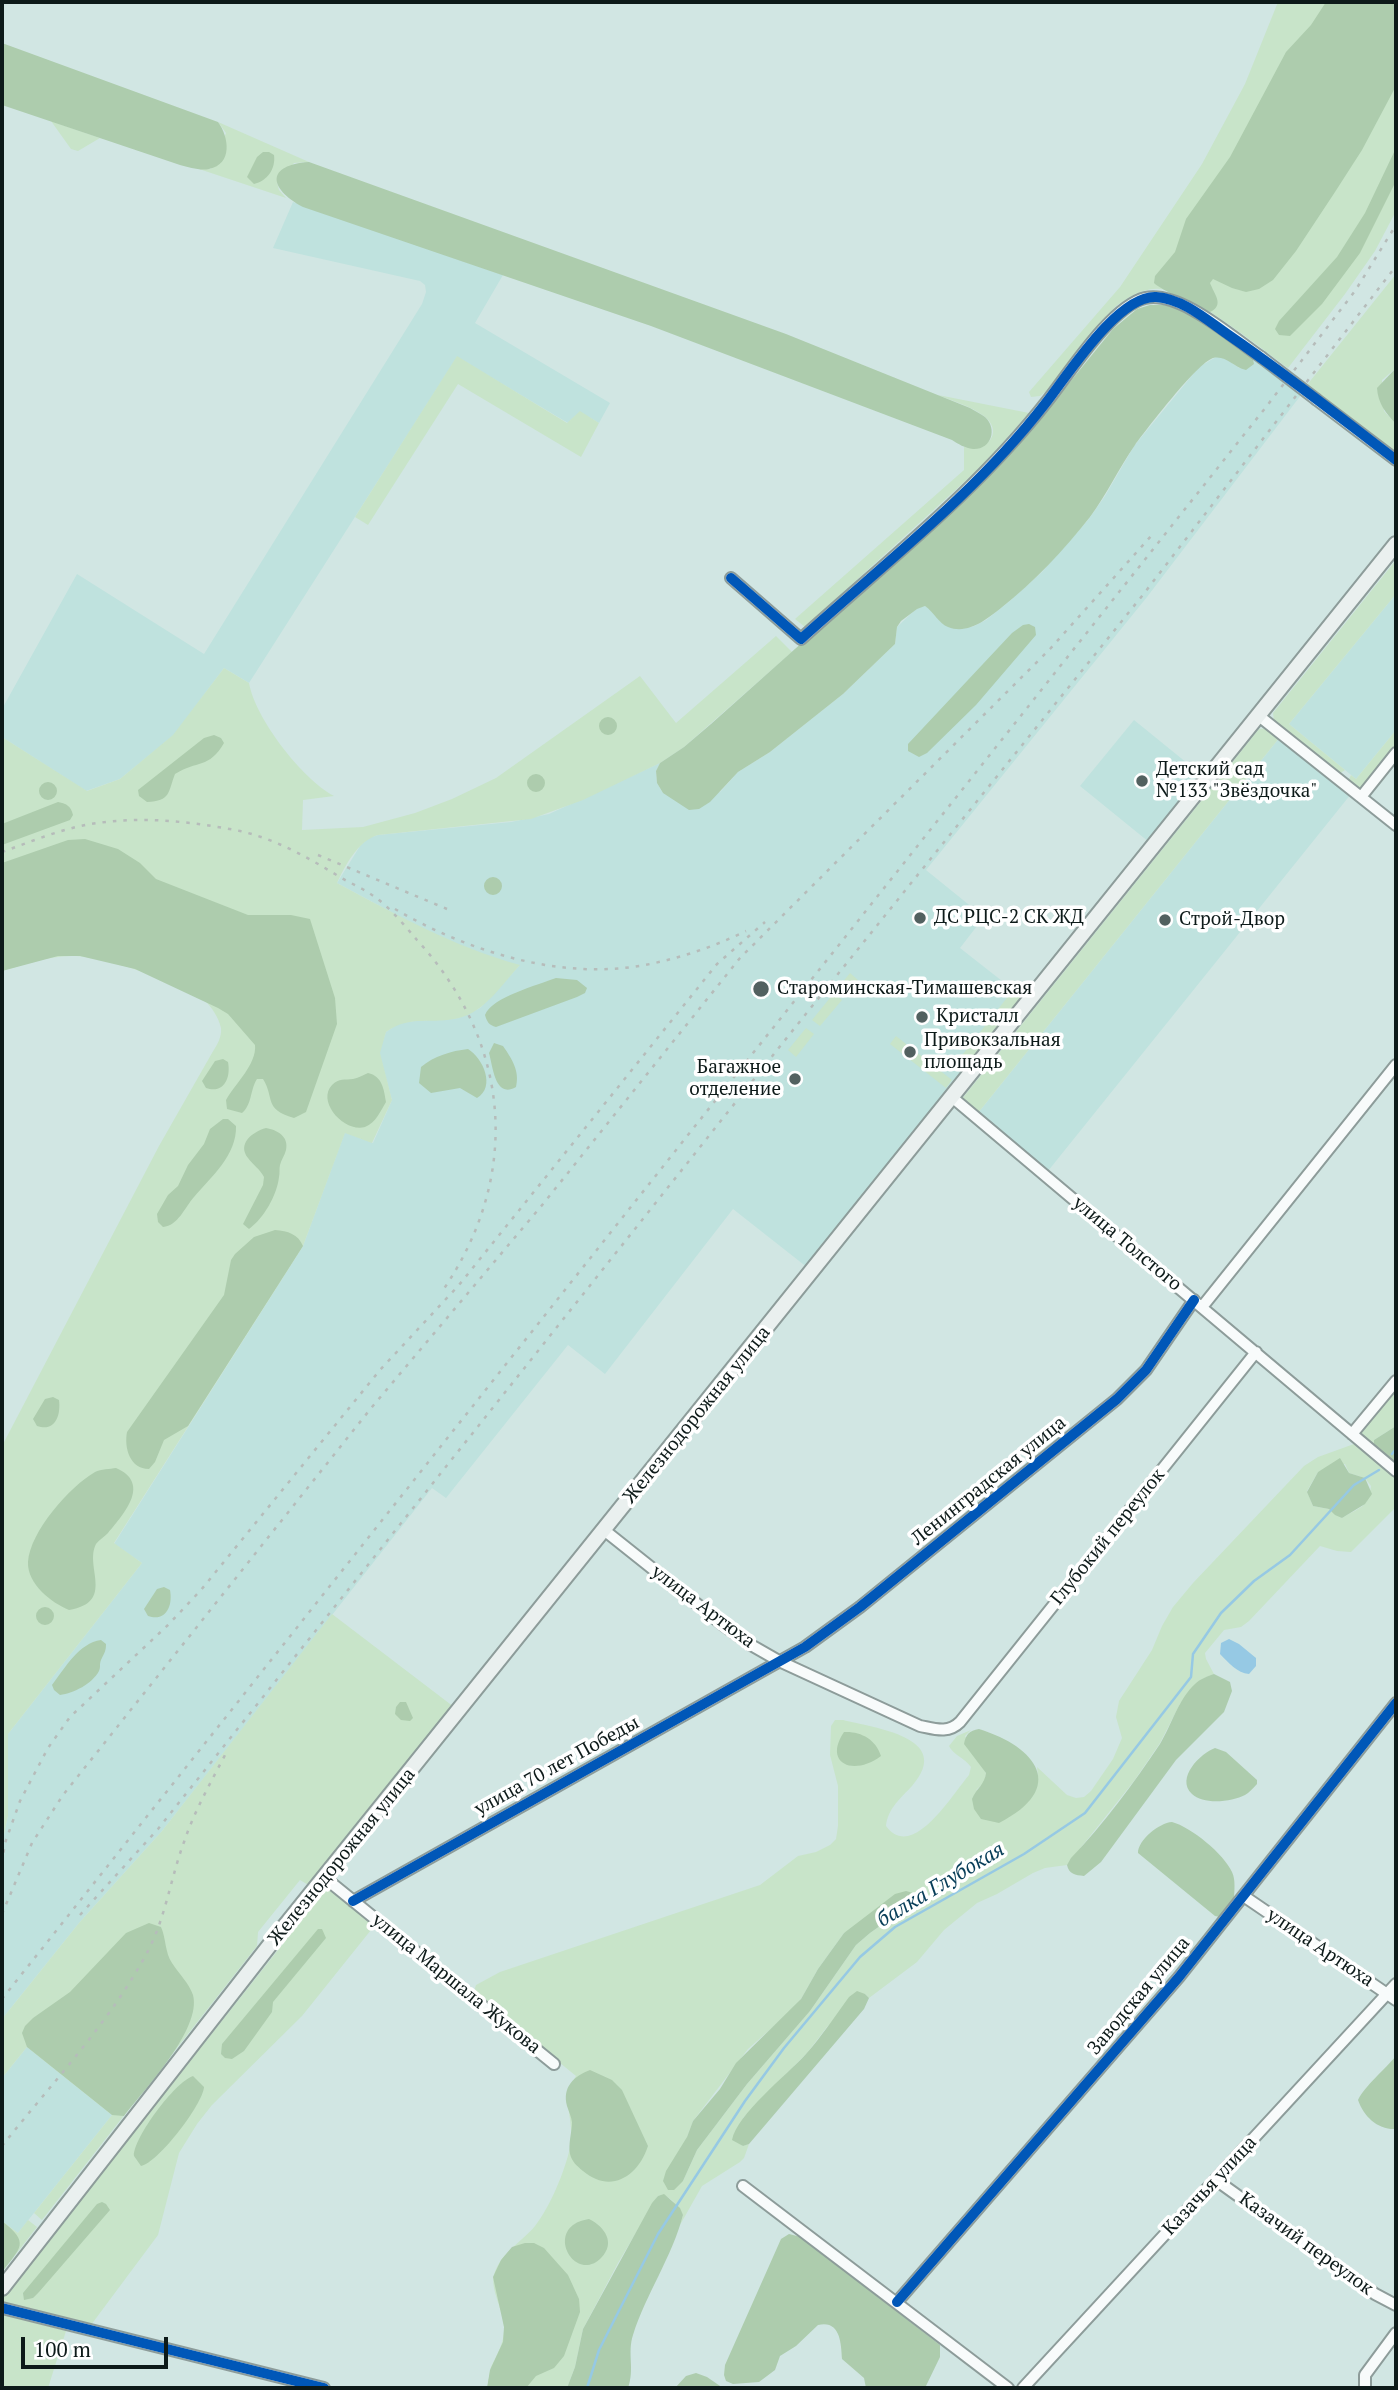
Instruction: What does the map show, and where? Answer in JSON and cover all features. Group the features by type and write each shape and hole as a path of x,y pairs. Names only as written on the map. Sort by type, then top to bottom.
{"main road":[{"name":"Железнодорожная улица","path":"2,2288 325,1878 1396,544"}],"street":[{"path":"731,578 801,639 977,481 1042,408 1108,324 1127,306 1153,297 1181,303 1261,357 1396,460"},
{"path":"1259,716 1396,825"},
{"path":"1361,797 1396,753"},
{"name":"Ленинградская улица","path":"779,1661 805,1647 860,1608 1117,1399 1146,1370 1198,1303 1396,1065"},
{"name":"улица Толстого","path":"953,1098 1396,1471"},
{"name":"Глубокий переулок","path":"960,1722 1256,1352"},
{"path":"1352,1434 1396,1381"},
{"name":"улица Артюха","path":"604,1530 722,1624 779,1661 920,1726 947,1730 960,1722"},
{"name":"улица 70 лет Победы","path":"353,1901 779,1661"},
{"name":"Заводская улица","path":"897,2302 1179,1977 1396,1703"},
{"name":"улица Маршала Жукова","path":"325,1878 554,2064"},
{"name":"улица Артюха","path":"1245,1897 1392,1997"},
{"name":"Казачья улица","path":"1023,2388 1216,2180 1392,1997 1396,1984"},
{"name":"Казачий переулок","path":"1216,2180 1375,2294 1396,2305"},
{"path":"743,2186 1007,2388"},
{"path":"2,2308 324,2388"},
{"path":"1365,2388 1366,2375 1396,2333"}],"shaded area":[{"path":"293,202 503,275 475,323 610,403 599,423 580,412 568,423 457,357 249,683 224,668 174,735 120,779 86,791 2,737 2,709 77,574 204,654 422,304 426,292 425,285 420,281 273,248"},
{"path":"1216,357 1224,357 1239,368 1254,364 1253,359 1301,395 1147,597 926,870 984,917 960,948 1025,999 808,1268 733,1209 605,1374 568,1345 446,1498 432,1488 162,1831 79,1923 2,2019 2,1843 8,1816 8,1734 142,1563 114,1544 303,1246 345,1132 373,1143 392,1100 379,1053 386,1032 401,1022 459,1018 480,1008 519,966 488,957 434,935 337,883 360,846 368,838 378,835 511,822 549,814 660,763 656,771 657,783 663,793 720,792 738,772 770,752 843,694 895,644 897,627 917,608 925,606 933,611 943,624 972,627 986,620 1011,600 1042,572 1088,520 1134,446 1199,367"},
{"path":"1396,594 1396,730 1356,779 1289,724"},
{"name":"Детский сад №133 \"Звёздочка\"","path":"1134,720 1203,776 1149,842 1080,786"},
{"path":"1280,737 1351,794 1048,1171 978,1113"},
{"path":"27,2047 112,2115 18,2233 2,2221 2,2078"}],"green space":[{"path":"1278,2 1396,2 1396,211 1375,251 1288,368 1207,310 1174,293 1154,289 1136,294 1115,307 1048,390 1040,396 1031,397 1029,392 1120,287 1202,164 1245,84"},
{"path":"1326,2 1396,2 1396,86 1362,150 1296,251 1273,280 1259,289 1246,292 1213,279 1210,283 1218,303 1210,312 1158,286 1154,283 1155,276 1175,252 1186,219 1230,157 1286,52 1311,25"},
{"path":"2,43 218,122 225,135 227,149 222,162 209,169 191,168 2,105"},
{"path":"51,121 100,138 78,151 71,149"},
{"path":"218,122 309,162 294,163 277,182 279,190 286,198 199,169 211,169 226,133"},
{"path":"1396,148 1396,181 1360,253 1322,304 1290,336 1279,335 1275,329 1279,321 1337,257 1365,213"},
{"path":"263,152 274,155 274,165 267,177 254,184 247,177 257,157"},
{"path":"309,162 786,334 970,408 989,422 991,438 984,446 967,448 651,326 303,207 283,192 277,178 285,168"},
{"path":"1396,274 1396,368 1382,380 1384,411 1396,424 1396,453 1307,385"},
{"path":"1150,305 1184,310 1245,352 1253,359 1254,364 1246,370 1222,358 1213,358 1196,371 1135,445 1080,529 1037,576 990,617 977,625 955,629 942,623 925,606 917,609 897,627 895,644 843,694 770,752 738,772 710,802 699,809 689,810 663,793 657,783 656,771 660,763 711,724 992,473 1113,329 1137,309"},
{"path":"457,356 567,423 580,411 599,423 581,457 458,384 368,525 355,517"},
{"path":"1396,368 1396,424 1381,404 1377,388"},
{"path":"938,395 1029,413 984,464 805,627 795,619 964,470 964,447 980,447 986,444 993,434 990,422 984,416"},
{"path":"1396,560 1396,594 1289,724 1345,770 1339,774 1277,725 1273,713"},
{"path":"1029,624 1035,627 1036,635 976,705 927,753 919,757 908,751 908,744 1012,633"},
{"path":"776,636 792,652 684,747 660,763 583,800 531,819 378,835 364,842 349,861 337,883 449,940 520,965 485,1004 468,1015 449,1020 404,1023 386,1032 380,1053 392,1100 372,1143 345,1133 303,1246 114,1543 142,1563 8,1734 8,1816 2,1843 2,1446 159,1146 217,1044 221,1031 217,1016 204,1000 160,978 105,961 66,956 38,960 2,971 2,737 87,791 120,779 173,735 224,668 249,683 260,713 282,746 308,776 334,796 303,800 302,830 363,827 415,813 496,778 640,676 676,723"},
{"path":"604,717 612,717 617,726 615,733 604,735 599,730 599,722"},
{"path":"1268,728 1280,737 978,1113 961,1100 1259,729"},
{"path":"1396,730 1396,747 1365,786 1357,788 1348,781 1351,775 1356,779"},
{"path":"214,735 224,743 218,751 208,761 175,774 165,797 147,802 139,796 138,790 204,738"},
{"path":"532,774 540,774 545,783 543,790 532,792 527,787 527,779"},
{"path":"44,782 52,782 57,791 55,798 44,800 39,795 39,787"},
{"path":"58,802 71,809 73,815 70,820 2,845 2,824"},
{"path":"85,839 118,849 140,863 156,879 248,915 291,915 310,919 335,998 337,1024 306,1112 294,1118 278,1111 271,1102 263,1079 257,1079 248,1106 242,1113 227,1109 226,1100 249,1067 255,1045 228,1014 135,969 80,956 58,956 2,971 2,863 68,840"},
{"path":"489,877 497,877 502,886 500,893 489,895 484,890 484,882"},
{"path":"850,973 858,980 845,996 837,989"},
{"path":"556,978 577,980 587,988 585,993 496,1027 488,1021 485,1015 489,1009 506,997"},
{"path":"1013,990 1025,999 967,1072 956,1063"},
{"path":"834,993 842,1000 820,1026 812,1020"},
{"path":"806,1028 814,1034 796,1057 788,1050"},
{"path":"896,1036 952,1080 946,1088 890,1044"},
{"path":"494,1043 503,1046 516,1070 516,1087 509,1090 503,1089 496,1080 489,1053"},
{"path":"468,1049 478,1059 485,1073 486,1087 477,1098 460,1088 431,1093 419,1083 421,1067 426,1063 455,1051"},
{"path":"223,1059 228,1062 229,1068 225,1083 217,1089 206,1088 202,1081 215,1061"},
{"path":"368,1073 379,1080 386,1102 372,1123 357,1128 335,1115 330,1107 328,1092 337,1081 355,1079"},
{"path":"223,1119 228,1119 236,1126 228,1156 177,1220 163,1227 158,1222 157,1214 168,1195 178,1186 188,1165 204,1144 210,1129"},
{"path":"266,1128 281,1134 286,1141 286,1150 273,1198 260,1219 249,1229 243,1224 263,1185 264,1177 248,1158 244,1148 251,1136"},
{"path":"275,1230 292,1234 303,1246 188,1426 164,1440 155,1462 149,1469 142,1468 133,1462 130,1456 127,1432 224,1295 231,1260 235,1254 254,1237"},
{"path":"1396,1389 1396,1426 1374,1440 1374,1445 1360,1433"},
{"path":"53,1397 59,1400 58,1417 48,1427 37,1426 33,1419 45,1399"},
{"path":"1396,1426 1396,1463 1374,1445 1374,1440"},
{"path":"1354,1444 1396,1479 1396,1507 1351,1552 1320,1546 1249,1621 1241,1627 1224,1630 1205,1653 1214,1674 1205,1678 1180,1704 1160,1743 1134,1781 1067,1865 1045,1868 1033,1873 977,1903 944,1930 917,1962 869,1998 865,1994 827,2027 807,2053 743,2118 742,2146 749,2144 744,2158 702,2186 680,2225 683,2215 675,2204 670,2198 658,2196 583,2329 575,2367 567,2388 487,2388 491,2367 504,2332 494,2275 506,2254 535,2226 556,2188 570,2148 568,2103 571,2085 576,2076 478,1996 474,1991 476,1985 500,1972 760,1885 798,1856 830,1845 836,1839 838,1826 838,1786 830,1755 831,1726 835,1720 890,1731 917,1746 924,1756 923,1769 889,1814 886,1826 896,1835 908,1836 931,1822 969,1775 971,1767 949,1746 957,1736 971,1730 965,1736 986,1773 985,1782 976,1790 1038,1775 1037,1767 1067,1795 1084,1797 1113,1759 1122,1738 1116,1717 1119,1701 1152,1650 1173,1607 1304,1466 1318,1457","holes":["1345,1464 1349,1473 1365,1478 1371,1486 1365,1503 1342,1518 1329,1509 1313,1506 1307,1491 1318,1472","911,1904 856,1945 810,2011 747,2084 697,2150 683,2181 687,2137 693,2121 748,2049 801,1999 818,1969 844,1933"]},
{"path":"1340,1458 1349,1473 1365,1478 1372,1494 1365,1504 1342,1518 1329,1509 1313,1506 1307,1492 1318,1472"},
{"path":"116,1468 132,1482 132,1499 115,1525 96,1544 93,1563 96,1583 91,1600 83,1606 69,1610 48,1598 36,1585 29,1570 30,1550 52,1511 74,1488 95,1472"},
{"path":"164,1587 170,1590 167,1611 159,1617 148,1616 144,1609 157,1589"},
{"path":"41,1607 49,1607 54,1616 52,1623 41,1625 36,1620 36,1612"},
{"path":"332,1614 454,1707 310,1886 300,1880 258,1932 257,1946 42,2220 34,2213 112,2115 27,2047 2,2078 2,2019 79,1923 162,1831"},
{"path":"101,1640 106,1644 106,1649 99,1671 92,1680 65,1694 60,1695 54,1690 52,1685 73,1657 86,1646"},
{"path":"1214,1674 1230,1682 1232,1691 1224,1712 1176,1760 1101,1862 1084,1876 1071,1872 1067,1865 1071,1858 1107,1818 1139,1774 1160,1744 1189,1690 1197,1682"},
{"path":"400,1702 406,1702 413,1718 410,1721 401,1720 395,1714"},
{"path":"979,1729 1016,1746 1029,1757 1037,1770 1038,1783 1033,1796 1020,1810 999,1823 981,1819 974,1809 972,1799 986,1773 964,1744 968,1734"},
{"path":"844,1732 867,1737 881,1756 860,1765 844,1764 837,1752"},
{"path":"1215,1748 1226,1752 1257,1780 1257,1784 1246,1794 1233,1799 1210,1801 1192,1794 1186,1781 1188,1774 1203,1755"},
{"path":"1172,1822 1206,1842 1222,1857 1232,1872 1234,1900 1220,1917 1215,1916 1138,1853 1141,1843 1150,1833 1161,1825"},
{"path":"327,1888 375,1925 302,2016 212,2105 197,2124 179,2153 158,2235 91,2325 2,2303 2,2299"},
{"path":"906,1891 913,1893 915,1898 911,1904 856,1945 810,2011 747,2084 697,2150 683,2181 674,2190 668,2190 663,2181 666,2171 687,2137 693,2121 720,2089 736,2063 801,1999 818,1969 844,1933 895,1894"},
{"path":"149,1923 161,1927 170,1959 193,1995 193,2009 189,2025 157,2075 124,2116 112,2115 27,2047 22,2033 33,2018 70,1992 126,1933"},
{"path":"318,1929 322,1929 326,1938 273,2002 272,2012 244,2051 232,2059 225,2058 221,2054 222,2044"},
{"path":"857,1991 869,1998 864,2009 749,2144 743,2146 732,2140 753,2107 806,2054 849,1997"},
{"path":"1396,2056 1396,2129 1389,2129 1372,2121 1358,2100"},
{"path":"590,2070 612,2080 622,2090 648,2146 637,2166 622,2179 603,2181 593,2178 577,2166 570,2154 572,2122 566,2093 574,2079"},
{"path":"193,2076 204,2087 196,2106 158,2155 141,2166 134,2156 141,2136 166,2099 185,2080"},
{"path":"664,2194 680,2208 683,2215 633,2335 628,2388 567,2388 575,2367 583,2329 652,2203"},
{"path":"102,2202 110,2210 39,2292 33,2298 24,2300 23,2293 97,2204"},
{"path":"589,2219 604,2231 608,2247 601,2258 591,2264 581,2264 567,2251 565,2242 567,2232 575,2224"},
{"path":"28,2220 37,2227 2,2272 2,2221 18,2233"},
{"path":"2,2221 11,2228 20,2245 2,2272"},
{"path":"789,2234 801,2237 940,2345 940,2357 925,2388 866,2388 864,2378 842,2359 840,2339 835,2329 825,2324 818,2325 796,2346 780,2356 775,2370 759,2382 733,2384 726,2381 725,2365 781,2239"},
{"path":"534,2243 544,2248 568,2275 579,2299 580,2312 564,2356 554,2368 536,2376 526,2388 487,2388 490,2370 503,2342 504,2327 493,2277 501,2260 512,2247"},
{"path":"2,2314 66,2331 48,2388 2,2388"},
{"path":"696,2373 723,2388 675,2388 686,2376"}],"water":[{"path":"1229,1639 1256,1658 1256,1666 1249,1674 1237,1670 1220,1654 1221,1643"}],"waterway":[{"name":"балка Глубокая","path":"1392,1454 1396,1449"},
{"name":"балка Глубокая","path":"587,2388 599,2350 658,2234 745,2101 784,2048 860,1957 895,1927 1024,1854 1085,1813 1191,1677 1193,1654 1221,1613 1254,1581 1290,1555 1354,1485 1379,1470"}],"railway":[{"path":"2,1999 1266,407 1355,291 1396,225"},
{"path":"80,1915 158,1829 1142,596 1396,266"},
{"path":"2,1914 32,1843 63,1795 372,1407 543,1204 740,958 1050,649 1152,535"},
{"path":"2,852 61,831 98,823 151,820 205,825 253,834 289,849 368,892 390,910 449,980 472,1023 488,1067 495,1112 494,1158 485,1204 467,1249 441,1293"},
{"path":"318,855 447,909"},
{"path":"395,909 454,938 486,950 551,966 584,969 617,969 663,961 723,942 746,931"},
{"path":"2,1863 5,1843 20,1801 48,1748 70,1717 168,1625 201,1590 380,1370 459,1285 717,964 765,922"},
{"path":"2,2146 99,2026 149,1949 164,1909 179,1855 225,1755"}],"cycle path":[{"path":"731,578 801,639 928,527 989,468 1018,437 1110,322 1141,300 1156,297 1186,306 1204,318 1293,381 1396,460"},
{"path":"353,1901 805,1647 860,1607 1117,1399 1146,1370 1194,1300"},
{"path":"897,2302 1179,1977 1396,1703"},
{"path":"2,2308 324,2388"}],"place":[{"name":"Детский сад №133 \"Звёздочка\"","path":"1142,781"},
{"name":"ДС РЦС-2 СК ЖД","path":"920,918"},
{"name":"Строй-Двор","path":"1165,920"},
{"name":"Староминская-Тимашевская","path":"761,989"},
{"name":"Кристалл","path":"922,1017"},
{"name":"Привокзальная площадь","path":"910,1052"},
{"name":"Багажное отделение","path":"795,1079"}]}
